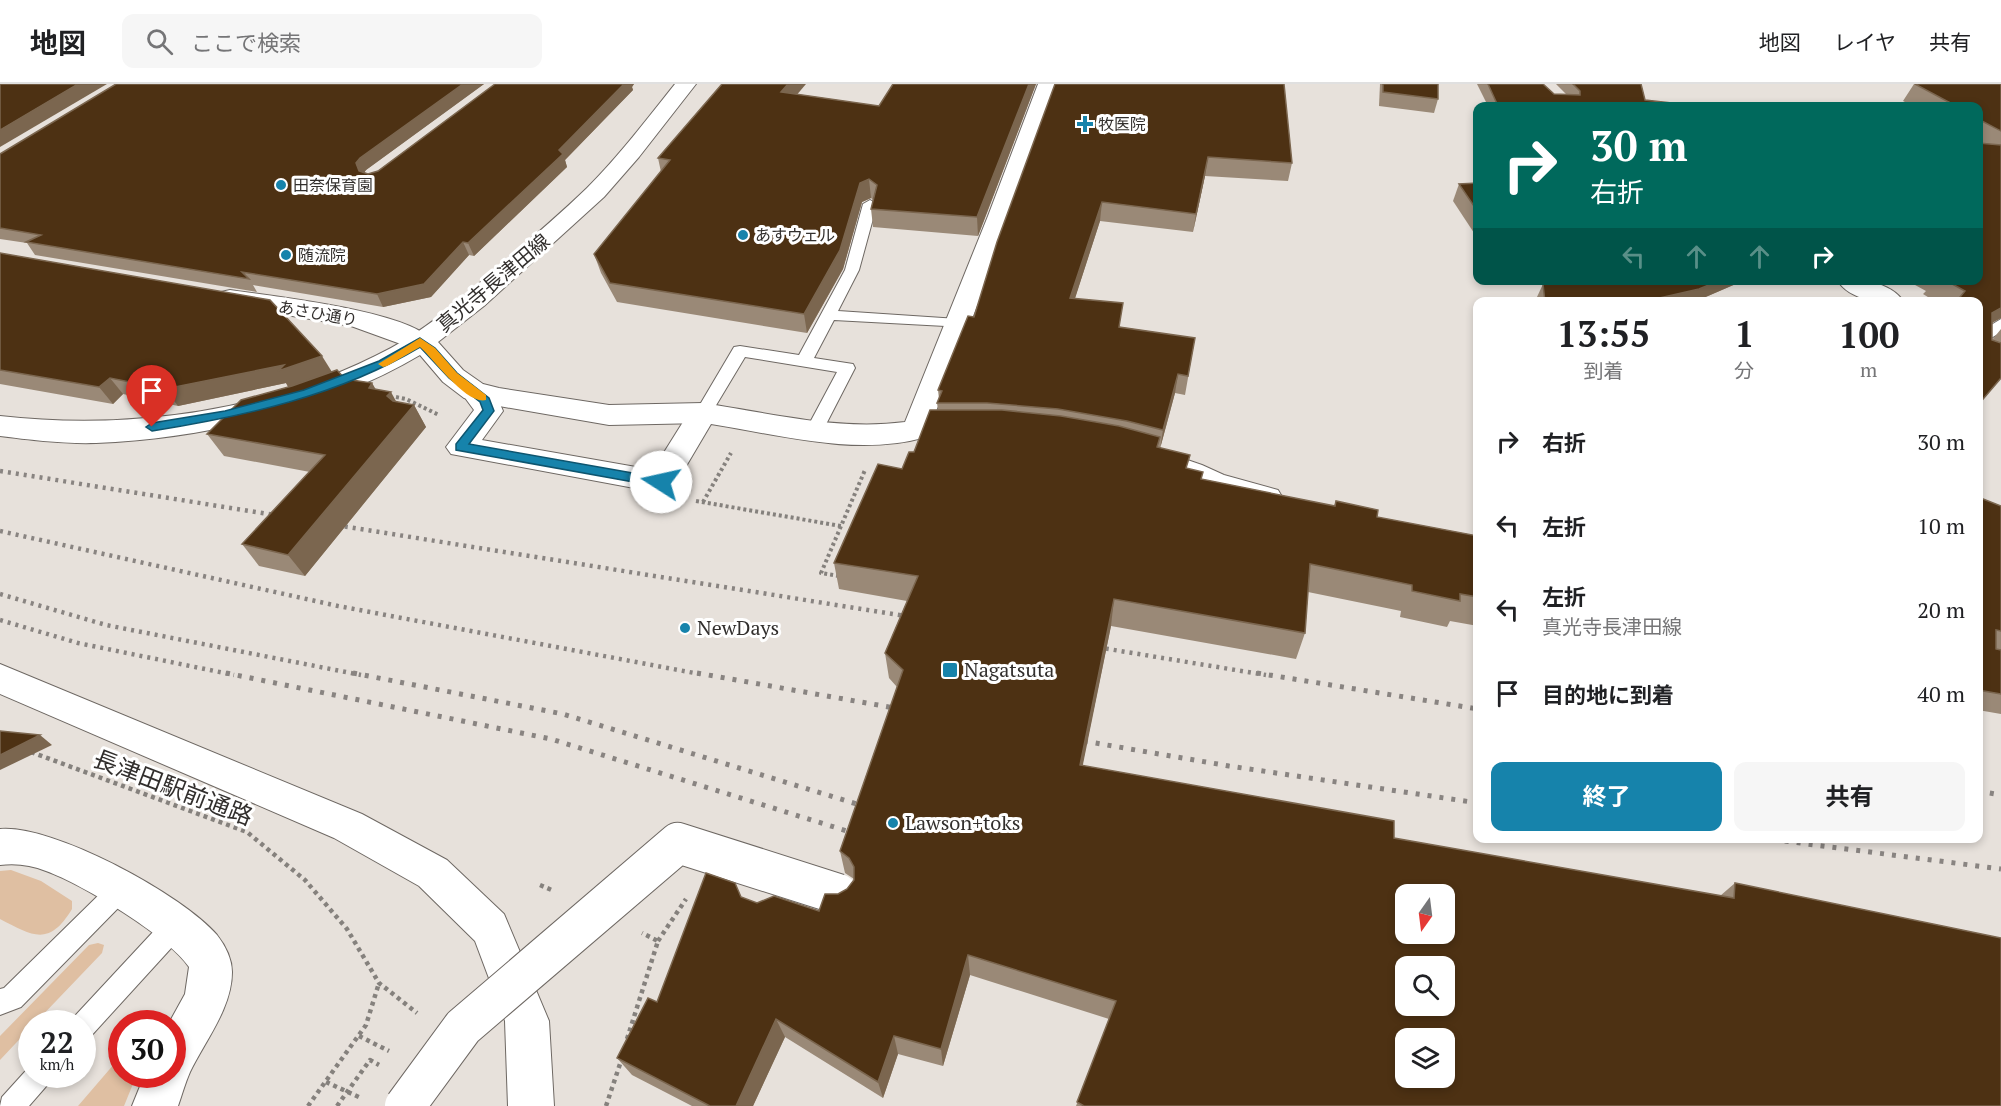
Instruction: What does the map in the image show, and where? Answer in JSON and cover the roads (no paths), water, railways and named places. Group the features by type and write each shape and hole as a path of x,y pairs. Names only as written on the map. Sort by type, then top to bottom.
{"street":[{"name":"真光寺長津田線","path":"0,426 56,432 117,431 169,426 225,416 308,393 383,364 420,342 465,308 553,233 626,160 686,84"},
{"path":"474,391 539,405 609,416 703,413 865,436 927,430 958,324 1048,84"},
{"path":"1859,285 1881,297"},
{"name":"あさひ通り","path":"209,294 360,320 405,334 420,342"},
{"path":"420,342 431,350 453,376 485,400 489,411 461,447 661,482 703,413"},
{"path":"1983,348 2001,357"},
{"path":"0,678 348,826 434,873 490,928 527,1021 531,1106"},
{"path":"404,1086 463,1027 678,843 772,889 838,894"},
{"path":"0,847 32,848 61,858 120,890 175,926 209,958 211,976 202,1006 186,1035"},
{"path":"155,1106 162,1088"}],"lane":[{"path":"804,362 852,270 870,204"},
{"path":"830,315 958,324"},
{"path":"1983,337 2001,324"},
{"path":"703,413 740,351 847,368 815,430"},
{"path":"1144,452 1197,469 1218,480 1286,499"},
{"path":"0,1002 12,998 120,890"},
{"path":"96,1013 175,926"},
{"path":"11,1106 27,1088"}],"railway":[{"path":"0,471 287,517"},
{"path":"329,524 918,618"},
{"path":"0,531 338,606 705,675"},
{"path":"0,594 106,625 361,675"},
{"path":"0,620 78,643 234,675"},
{"path":"1090,646 1266,675"},
{"path":"226,673 551,739 863,836"},
{"path":"353,673 563,714 873,809"},
{"path":"697,673 906,710"},
{"path":"1257,673 1473,708"},
{"path":"1072,739 1229,766 1473,802"},
{"path":"1983,792 2001,795"},
{"path":"1800,843 2001,869"}],"place":[{"name":"牧医院","path":"1085,124"},
{"name":"田奈保育園","path":"281,185"},
{"name":"あすウェル","path":"743,235"},
{"name":"随流院","path":"286,255"},
{"name":"NewDays","path":"685,628"},
{"name":"Nagatsuta","path":"950,670"},
{"name":"Lawson+toks","path":"893,823"}]}
